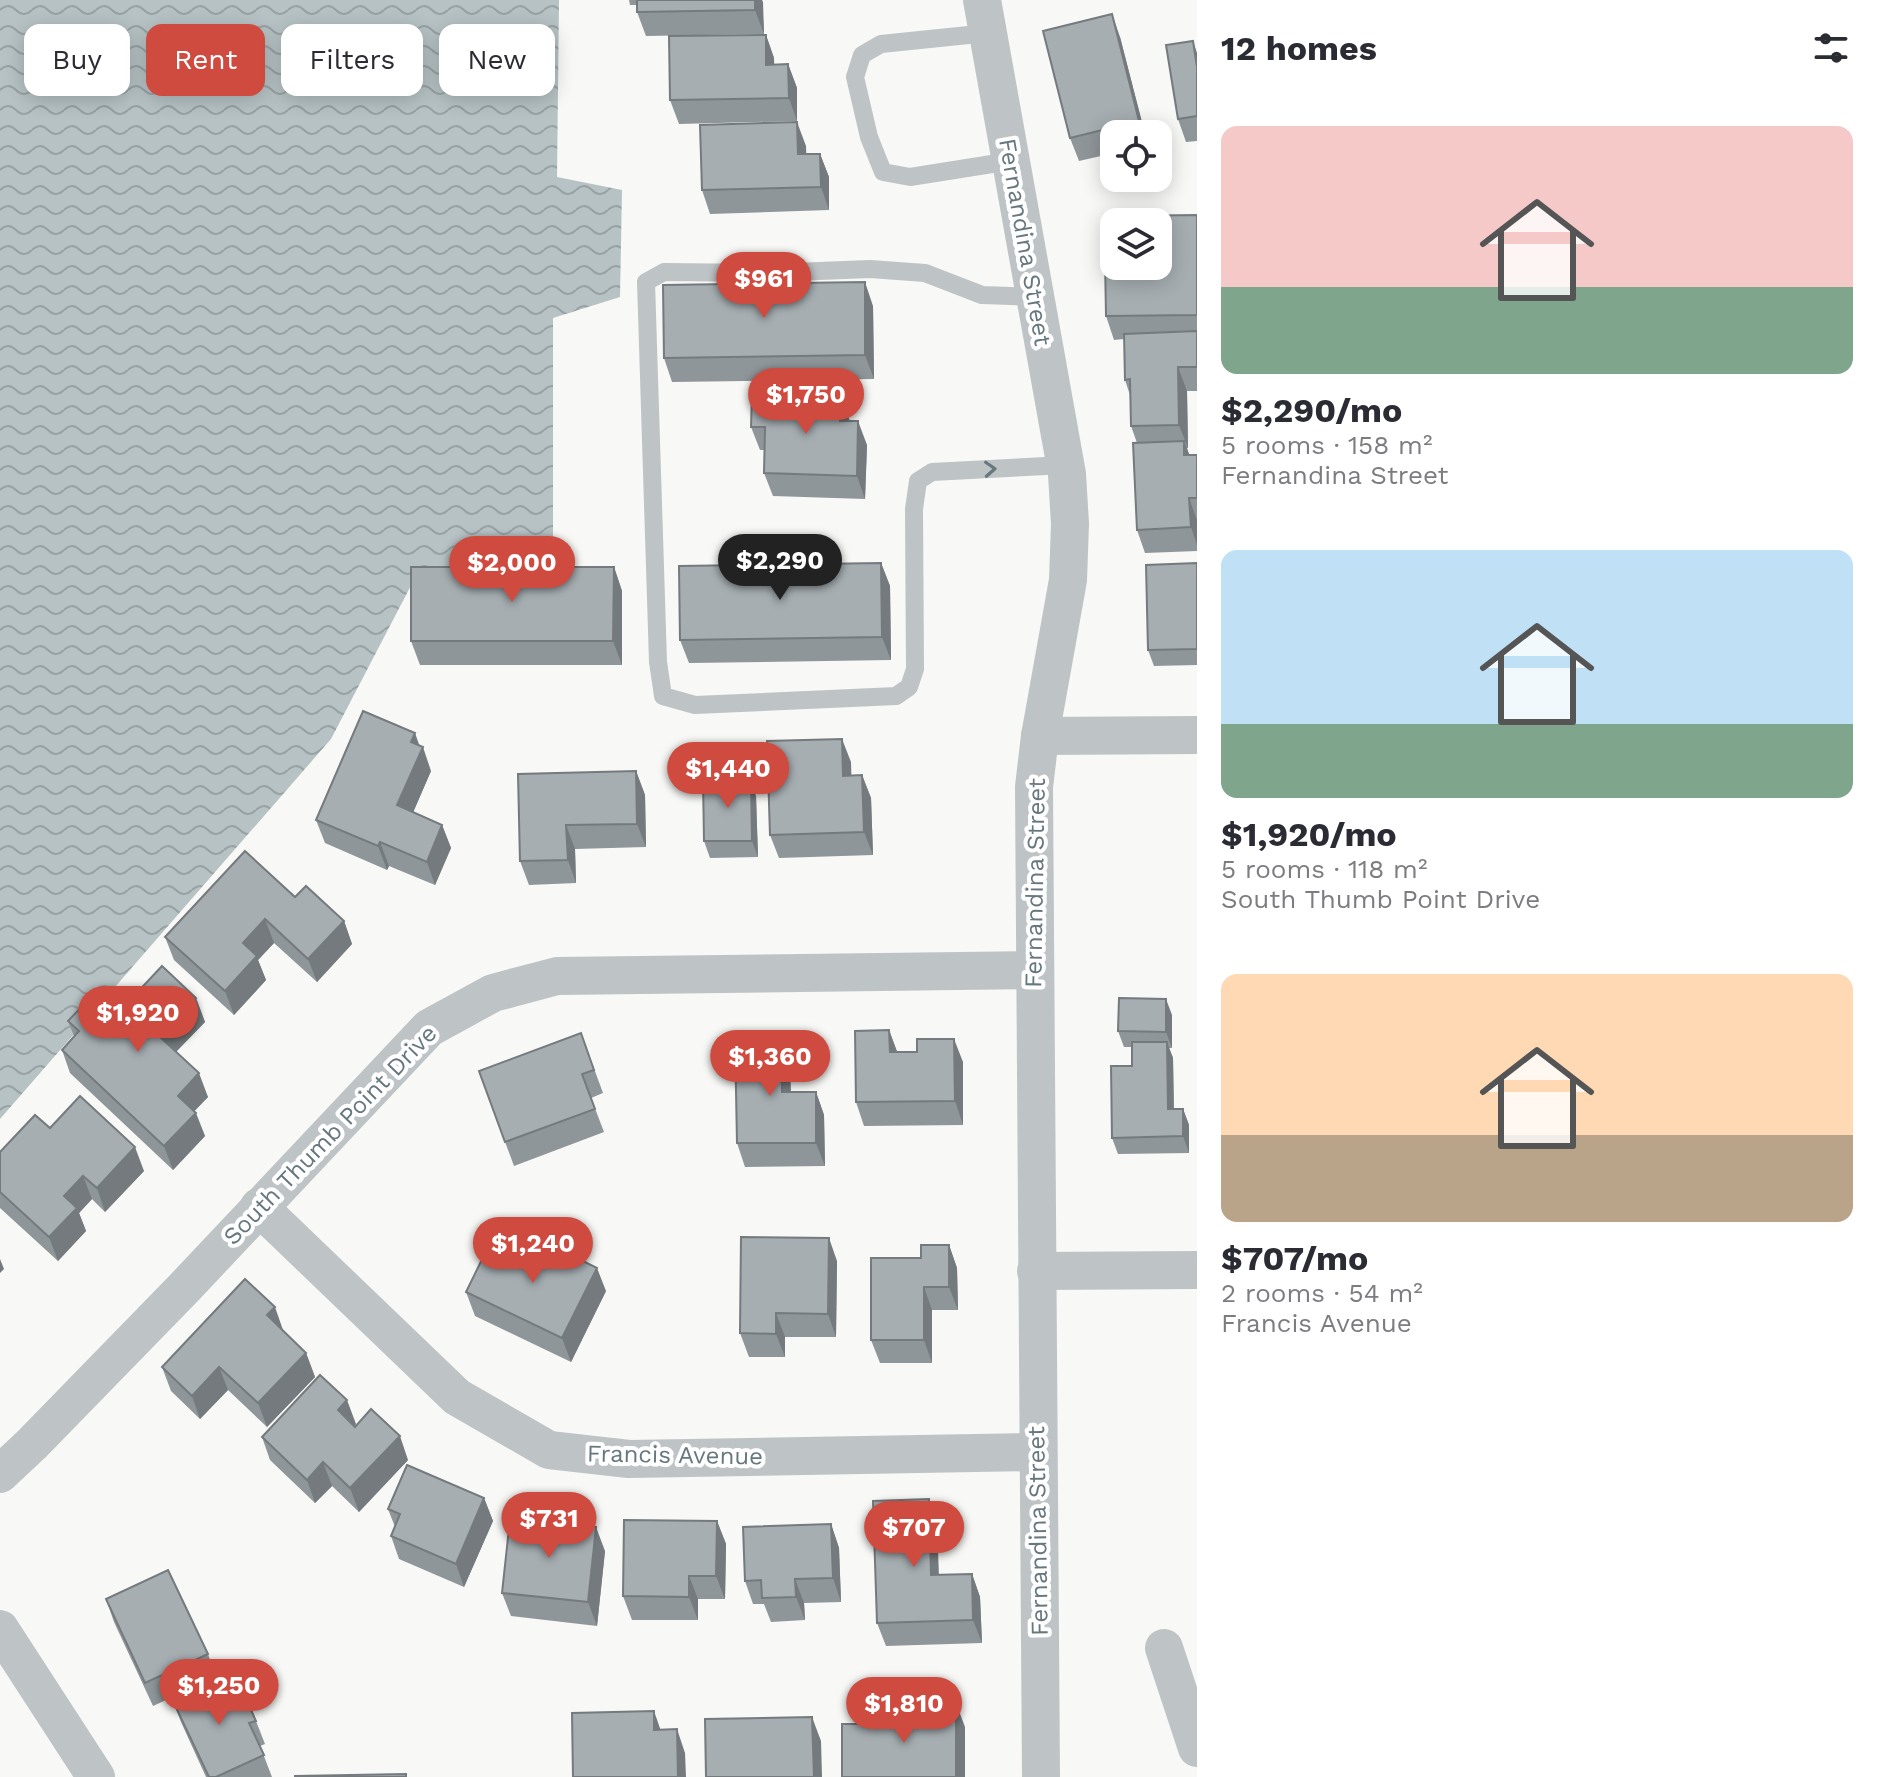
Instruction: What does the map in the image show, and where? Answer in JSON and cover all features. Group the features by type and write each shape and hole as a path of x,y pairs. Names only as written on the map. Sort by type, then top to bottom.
{"street":[{"name":"Fernandina Street","path":"985,16 1065,465 1070,524 1068,580 1034,787 1041,1777"},
{"path":"1040,736 1197,735"},
{"name":"South Thumb Point Drive","path":"0,1474 173,1299 429,1028 493,993 557,976 1034,970"},
{"name":"Francis Avenue","path":"259,1207 457,1397 549,1450 629,1459 1038,1452"},
{"path":"1036,1271 1197,1270"},
{"path":"0,1629 96,1777"},
{"path":"1164,1648 1197,1748"}],"lane":[{"path":"985,16 881,44 862,55 855,77 869,137 883,172 910,177 1011,161"},
{"path":"1035,297 982,295 925,273 870,269 769,273 664,272 646,282 658,662 663,696 695,705 896,696 909,687 915,669 914,509 918,481 932,472 1065,465"}],"water":[{"path":"0,0 559,0 557,177 622,190 620,297 553,318 553,572 418,572 331,739 0,1119"}],"building":[{"path":"637,0 755,0 755,10 637,12"},
{"path":"1112,14 1139,120 1100,120 1100,131 1070,138 1043,31"},
{"path":"766,35 766,65 788,64 789,98 670,100 669,36"},
{"path":"1193,41 1197,67 1197,116 1178,119 1166,45"},
{"path":"797,122 798,154 820,154 821,187 702,190 700,125"},
{"path":"1172,215 1197,215 1197,315 1106,316 1105,280 1172,280"},
{"path":"865,282 865,355 664,358 663,285"},
{"path":"1197,331 1197,367 1178,367 1179,425 1131,426 1130,379 1125,380 1124,334"},
{"path":"752,395 841,398 840,421 858,421 857,476 764,473 765,427 751,427"},
{"path":"1184,441 1184,455 1197,455 1197,498 1189,498 1191,527 1137,530 1133,443"},
{"path":"881,563 882,637 680,640 679,566"},
{"path":"1197,563 1197,649 1148,650 1146,565"},
{"path":"411,567 614,567 613,641 411,641"},
{"path":"363,711 415,733 411,742 423,747 397,805 442,825 427,862 316,820"},
{"path":"842,739 843,776 862,775 864,832 770,835 767,741"},
{"path":"636,771 637,824 566,825 568,860 520,861 518,774"},
{"path":"703,780 751,780 752,841 704,841"},
{"path":"245,851 295,897 306,886 344,921 308,959 265,919 243,943 257,956 225,991 165,937"},
{"path":"162,966 196,998 160,1037 199,1073 178,1096 196,1113 164,1146 62,1050 79,1031 68,1021 96,992 118,1013"},
{"path":"1119,998 1166,999 1166,1032 1118,1031"},
{"path":"889,1030 890,1052 917,1052 917,1039 954,1039 955,1101 856,1102 855,1031"},
{"path":"581,1033 594,1070 582,1074 595,1109 505,1142 479,1071"},
{"path":"781,1038 782,1092 816,1092 816,1143 737,1143 735,1039"},
{"path":"1132,1042 1167,1042 1168,1109 1183,1109 1183,1136 1112,1138 1111,1066 1132,1066"},
{"path":"80,1096 135,1147 97,1188 83,1176 64,1196 77,1208 49,1237 0,1192 0,1152 35,1115 50,1128"},
{"path":"741,1237 829,1238 828,1314 776,1313 776,1334 740,1333"},
{"path":"491,1241 535,1262 545,1242 597,1268 562,1338 466,1292"},
{"path":"921,1245 949,1245 949,1287 924,1287 924,1340 871,1340 871,1258 921,1258"},
{"path":"245,1279 275,1307 267,1315 306,1353 258,1403 219,1367 192,1396 162,1367"},
{"path":"320,1375 347,1400 338,1410 355,1427 371,1409 400,1436 350,1488 323,1462 307,1480 262,1437"},
{"path":"407,1465 484,1498 456,1564 391,1536 400,1514 388,1509"},
{"path":"929,1499 931,1575 972,1574 973,1620 877,1623 873,1501"},
{"path":"510,1519 596,1527 588,1602 502,1593"},
{"path":"624,1520 717,1521 716,1576 689,1576 689,1597 623,1596"},
{"path":"831,1524 833,1578 795,1579 796,1597 762,1598 761,1580 745,1581 743,1527"},
{"path":"168,1570 208,1654 145,1683 106,1599"},
{"path":"217,1678 225,1695 241,1688 256,1721 249,1723 264,1755 216,1777 209,1777 172,1699"},
{"path":"911,1703 956,1703 956,1777 842,1777 842,1724 911,1724"},
{"path":"654,1711 654,1730 677,1729 678,1777 573,1777 572,1713"},
{"path":"812,1717 814,1777 706,1777 705,1719"},
{"path":"406,1774 406,1777 295,1777 295,1776"}]}
